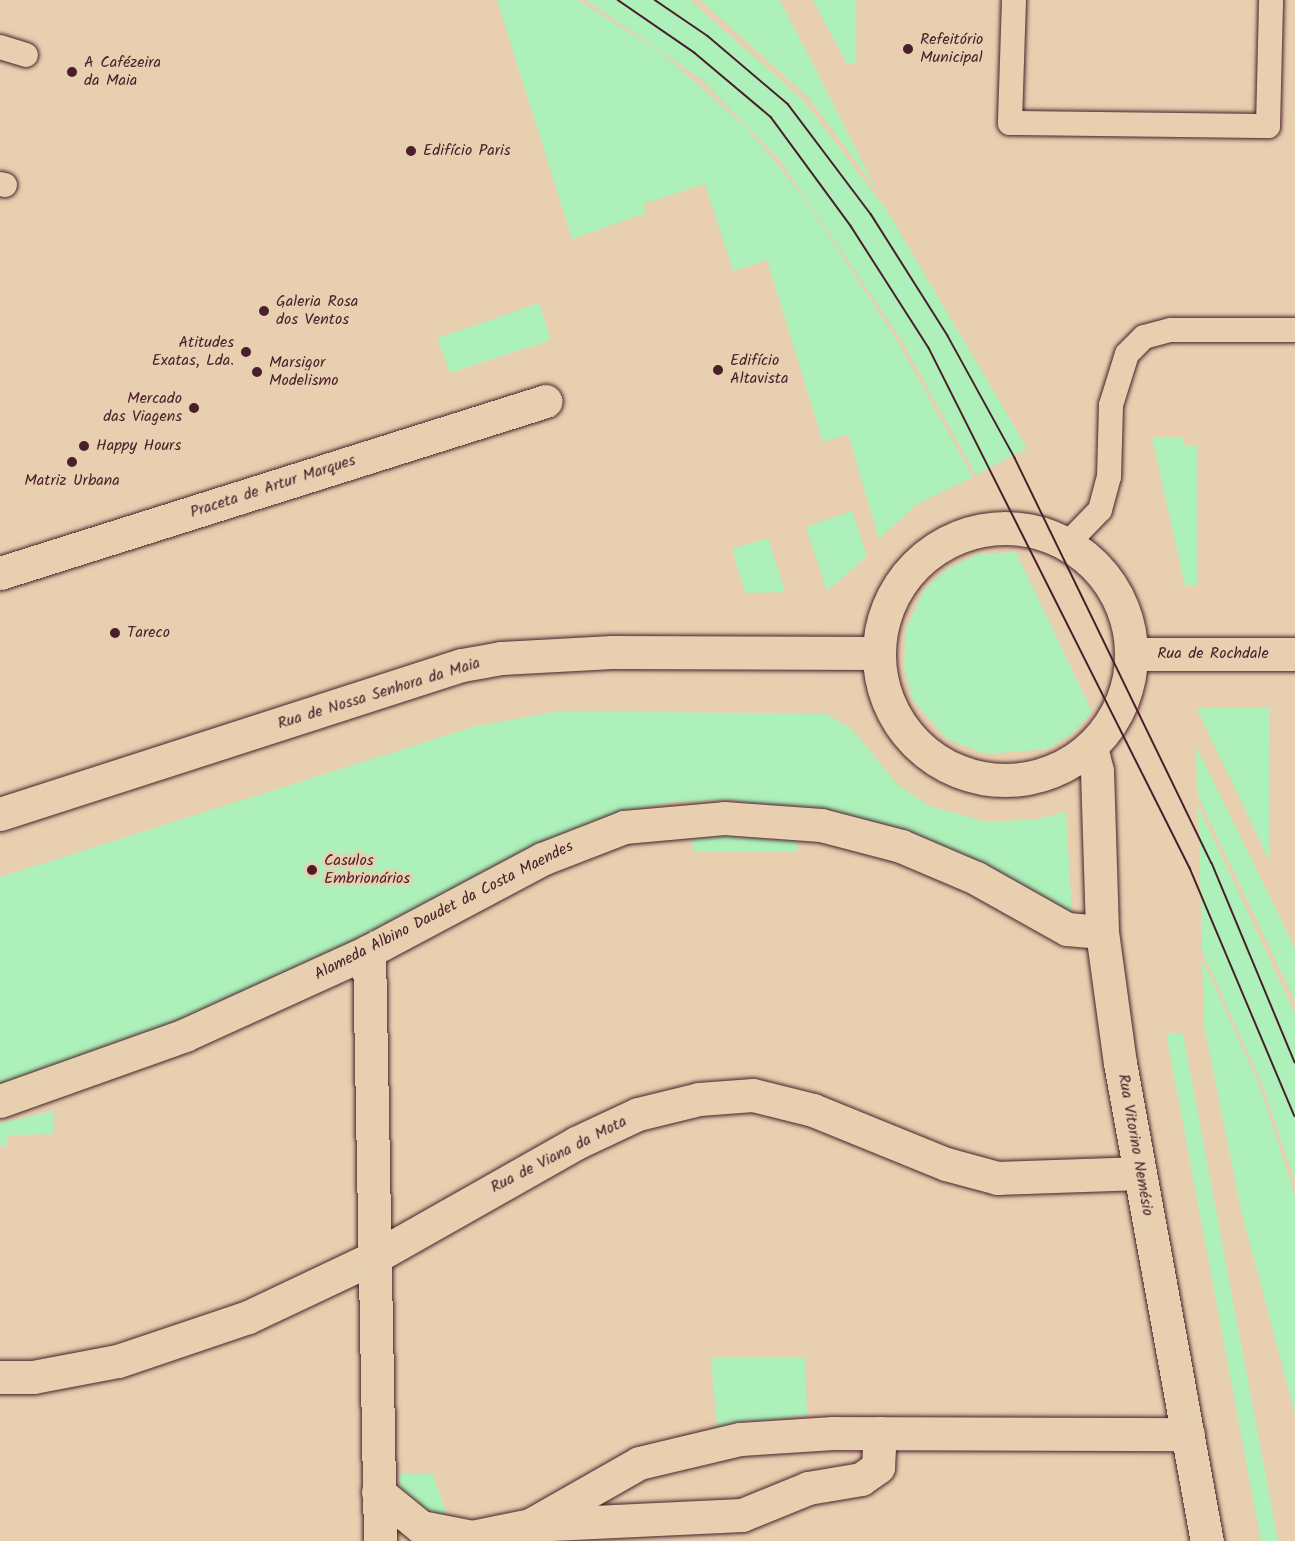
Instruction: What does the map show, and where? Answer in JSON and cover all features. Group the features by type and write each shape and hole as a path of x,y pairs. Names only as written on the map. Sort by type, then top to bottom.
{"street":[{"name":"Praceta de Artur Marques","path":"0,573 546,401"},
{"path":"987,528 1019,529 1067,544 1086,555 1110,581 1126,613 1132,654 1126,691 1091,747 1054,771 1023,780 961,773 909,736 881,686 879,653 885,614 901,582 924,556 954,538 987,528"},
{"name":"Rua de Nossa Senhora da Maia","path":"0,814 492,660 591,652 879,653"},
{"name":"Rua de Rochdale","path":"1132,654 1295,654"},
{"name":"Rua Vitorino Nemésio","path":"1091,747 1097,771 1102,932 1140,1173 1207,1541"},
{"name":"Alameda Albino Daudet da Costa Maendes","path":"0,1101 185,1035 369,951 581,841 624,827 724,818 821,825 901,846 976,878 1067,929 1102,932"},
{"path":"369,951 380,1541"},
{"name":"Rua de Viana da Mota","path":"0,1377 33,1377 118,1361 248,1317 373,1258 576,1143 638,1114 699,1100 753,1095 813,1110 946,1164 998,1178 1140,1173"},
{"path":"378,1492 420,1527 441,1534 472,1537 530,1525 742,1515 808,1488 861,1479 878,1467 880,1433"},
{"path":"530,1525 639,1463 740,1439 880,1433 1188,1434"}],"lane":[{"path":"1014,0 1010,123 1268,126 1271,0"},
{"path":"0,47 26,55"},
{"path":"1067,544 1100,510 1109,477 1111,405 1127,354 1144,337 1171,330 1295,330"}],"green space":[{"path":"497,0 578,0 663,54 748,129 803,196 896,339 973,477 917,504 879,539 848,434 823,442 767,260 733,271 705,184 643,204 646,213 572,239"},
{"path":"586,0 690,0 804,101 888,212 1027,448 976,475 900,338 780,160 701,79"},
{"path":"700,0 780,0 877,190 808,97"},
{"path":"813,0 856,0 856,64 847,64"},
{"path":"539,303 551,340 450,373 437,338"},
{"path":"1152,437 1184,437 1184,446 1197,446 1197,586 1185,586"},
{"path":"852,511 867,556 827,591 806,527"},
{"path":"768,538 785,592 745,593 732,549"},
{"path":"1016,552 1092,712 1073,733 1047,749 986,754 947,739 912,699 904,666 906,628 924,589 948,568 978,554"},
{"path":"1196,707 1270,708 1269,860"},
{"path":"560,711 826,714 851,728 898,785 930,806 987,822 1038,819 1066,811 1072,913 969,857 829,813 726,800 675,802 625,811 551,838 272,983 78,1061 0,1084 0,877 476,726"},
{"path":"1196,746 1295,948 1295,1001 1197,794"},
{"path":"1198,806 1295,1013 1295,1181 1263,1086 1202,951"},
{"path":"692,833 798,841 798,851 693,851"},
{"path":"1202,959 1260,1087 1295,1195 1295,1414 1241,1210 1204,1025"},
{"path":"1166,1033 1183,1034 1278,1541 1261,1541"},
{"path":"53,1111 54,1134 8,1135 7,1146 0,1146 0,1123"},
{"path":"711,1358 805,1358 807,1415 717,1427"},
{"path":"398,1474 433,1474 448,1518 403,1498"}],"tram line":[{"path":"618,0 695,53 771,117 851,226 929,348 1190,868 1295,1116"},
{"path":"655,0 708,36 788,104 871,214 948,336 1015,458 1212,863 1295,1062"}],"place":[{"name":"Refeitório Municipal","path":"908,49"},
{"name":"A Cafézeira da Maia","path":"72,72"},
{"name":"Edifício Paris","path":"411,151"},
{"name":"Galeria Rosa dos Ventos","path":"264,311"},
{"name":"Atitudes Exatas, Lda.","path":"246,352"},
{"name":"Edifício Altavista","path":"718,370"},
{"name":"Marsigor Modelismo","path":"257,372"},
{"name":"Mercado das Viagens","path":"194,408"},
{"name":"Happy Hours","path":"84,446"},
{"name":"Matriz Urbana","path":"72,462"},
{"name":"Tareco","path":"115,633"},
{"name":"Casulos Embrionários","path":"312,870"}]}
